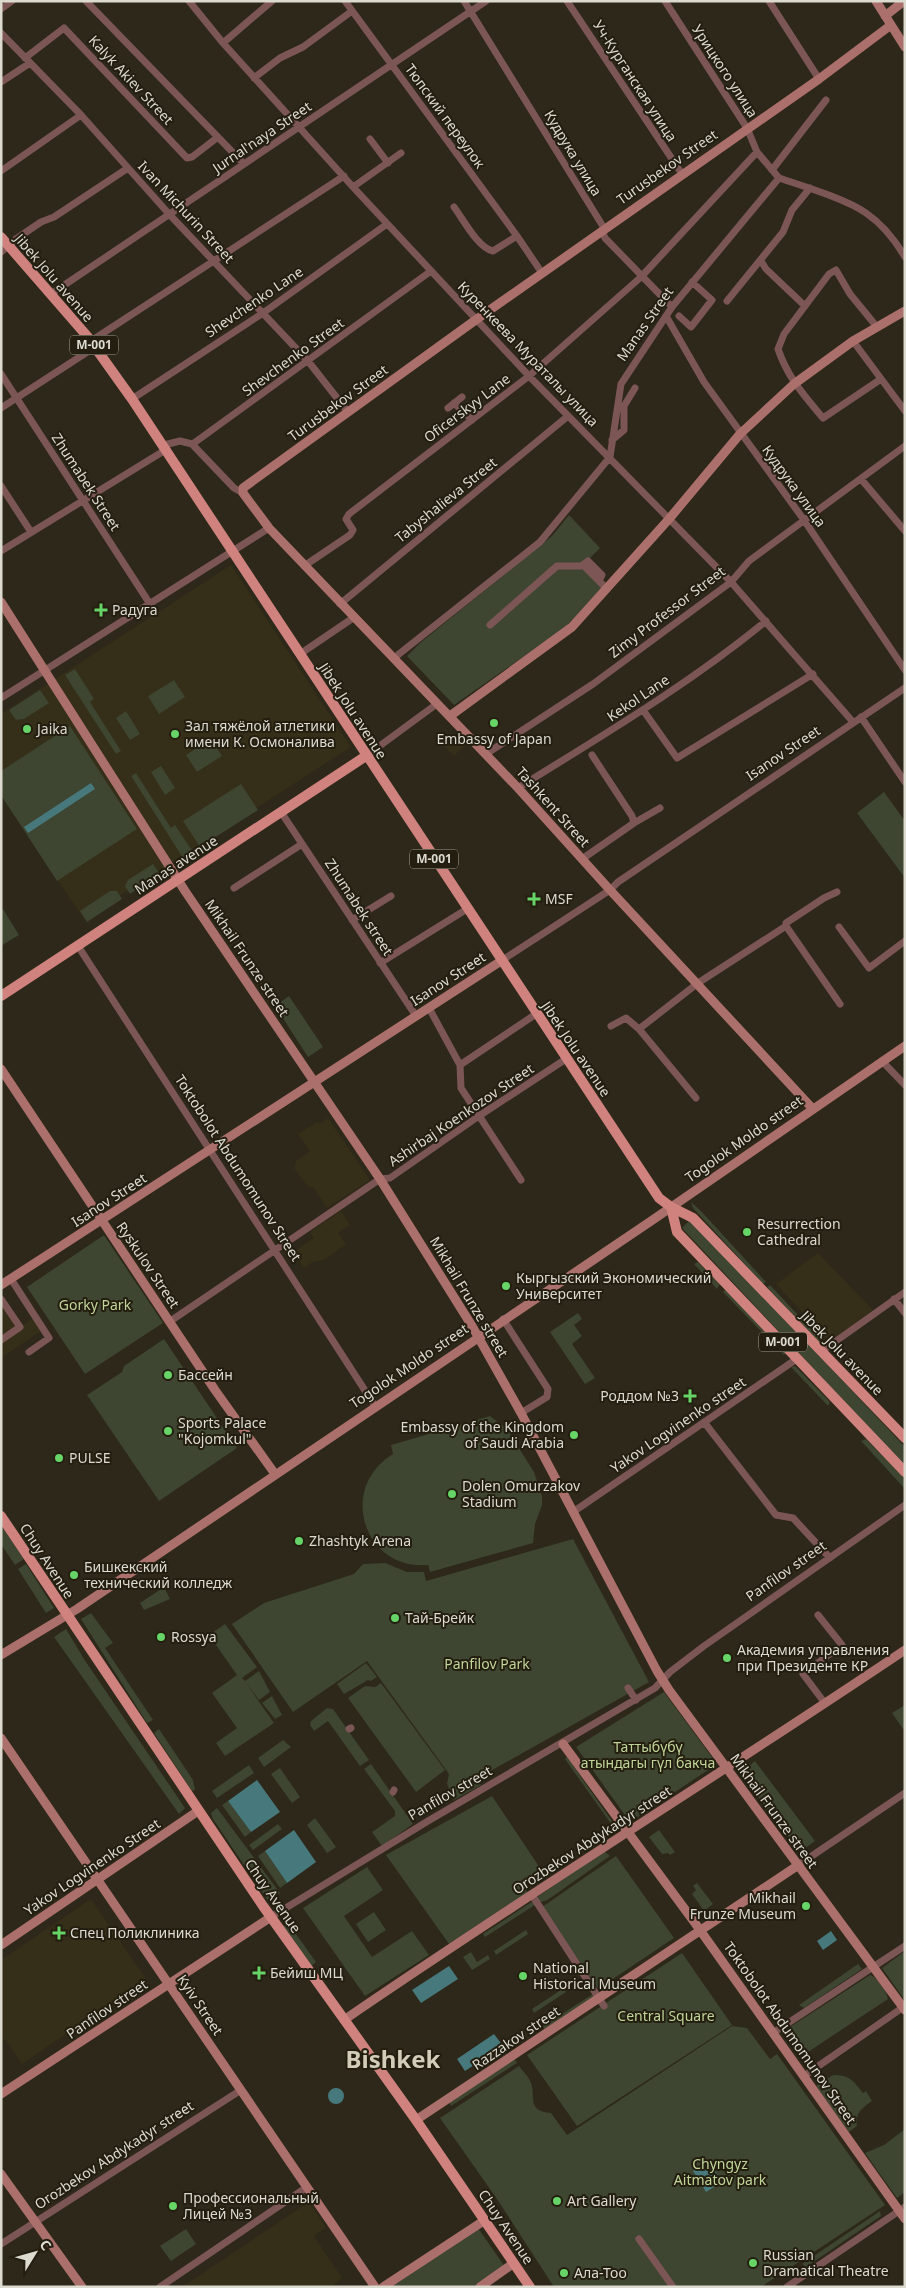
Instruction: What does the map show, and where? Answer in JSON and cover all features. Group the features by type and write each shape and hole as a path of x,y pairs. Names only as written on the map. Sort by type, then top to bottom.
{"main road":[{"name":"Jibek Jolu avenue","path":"1,237 5,250 51,294 93,344 165,447 366,756 659,1198 671,1207 693,1218 905,1438"},
{"name":"Manas avenue","path":"1,996 366,756"},
{"name":"М-001","path":"671,1207 677,1232 905,1472"},
{"name":"Chuy Avenue","path":"1,1516 198,1811 416,2120 530,2287"}],"street":[{"path":"1,9 12,1"},
{"path":"86,1 244,164"},
{"name":"Куренкеева Мураталы улица","path":"189,1 222,43 387,224 529,376 731,582 853,722"},
{"path":"222,43 272,1"},
{"name":"Тюпский переулок","path":"345,1 542,273"},
{"name":"Кудрука улица","path":"464,1 604,228 602,233 605,238 641,278 672,307"},
{"name":"Jurnal'naya Street","path":"51,294 486,1"},
{"name":"Уч-Курганская улица","path":"568,1 682,174"},
{"name":"Урицкого улица","path":"665,1 747,128"},
{"path":"769,1 818,79"},
{"path":"876,1 905,47"},
{"path":"885,16 904,1"},
{"path":"254,78 280,58 303,47 352,11"},
{"path":"891,25 747,128 757,152 779,178 810,188 865,212 902,247 905,257"},
{"name":"Kalyk Akiev Street","path":"1,82 64,28 187,158 192,157 218,137"},
{"name":"Ivan Michurin Street","path":"1,33 81,116 169,214 308,361 348,412"},
{"path":"772,170 826,100"},
{"path":"1,171 81,116"},
{"name":"Turusbekov Street","path":"243,493 244,488 348,412 747,128"},
{"path":"370,139 388,163"},
{"name":"Oficerskyy Lane","path":"304,566 350,536 352,530 346,519 349,514 529,376 641,278 757,152"},
{"path":"353,187 402,153"},
{"path":"5,250 16,239 41,222 54,217 128,168"},
{"path":"1,408 215,261 344,176"},
{"name":"Manas Street","path":"610,457 621,384 672,307 779,178"},
{"path":"727,301 783,232 792,210 810,188"},
{"path":"454,207 482,246 490,250 493,251 517,236"},
{"name":"Shevchenko Lane","path":"132,399 263,313 387,224"},
{"path":"761,261 766,270 805,306"},
{"path":"877,327 850,294 836,270 829,274 784,334 778,349 785,370 794,384 823,418 881,380"},
{"name":"Shevchenko Street","path":"192,444 432,271"},
{"path":"679,316 691,327 712,300 692,282"},
{"path":"450,716 572,627 669,519 740,434 794,384 853,341 905,311"},
{"name":"Кудрука улица","path":"666,316 704,382 804,520 905,670"},
{"path":"853,341 905,411"},
{"name":"Zhumabek Street","path":"1,374 150,604"},
{"path":"612,440 624,430 625,401 635,388"},
{"path":"462,397 451,406 472,420"},
{"name":"Tabyshalieva Street","path":"340,604 568,416"},
{"path":"1,551 165,447 180,441 192,444 234,488 243,493 269,528 1,698"},
{"name":"Zimy Professor Street","path":"486,754 593,684 731,582 749,561 905,446"},
{"path":"394,658 540,542 610,457"},
{"path":"861,478 905,531"},
{"path":"1,486 31,532"},
{"name":"Tashkent Street","path":"269,528 518,788 812,1108"},
{"path":"490,625 557,566 583,565 607,589"},
{"name":"Mikhail Frunze street","path":"1,602 178,880 380,1179 478,1336 521,1412 663,1680 797,1866 904,2008"},
{"path":"300,654 354,618"},
{"name":"Kekol Lane","path":"518,788 643,710 725,654 766,621"},
{"path":"643,710 677,758 813,674"},
{"name":"Isanov Street","path":"1,1285 610,890 618,882 905,688"},
{"path":"366,756 438,703"},
{"path":"861,717 905,782"},
{"path":"592,755 632,816 634,823"},
{"path":"582,859 634,823 660,808"},
{"name":"Zhumabek street","path":"281,812 416,1016"},
{"path":"234,888 302,844"},
{"path":"639,1029 698,983 786,926 786,923 824,898 837,892"},
{"path":"352,920 392,896"},
{"path":"380,963 467,909"},
{"path":"786,926 840,1004"},
{"path":"839,927 870,968 905,942"},
{"name":"Toktobolot Abdumomunov Street","path":"78,946 375,1406"},
{"path":"429,1008 460,1065 461,1088 521,1180"},
{"path":"460,1065 536,1014"},
{"path":"611,1026 626,1018 639,1029 696,1098"},
{"name":"Togolok Moldo street","path":"1,1655 66,1615 671,1207 812,1108 905,1046"},
{"name":"Ashirbaj Koenkozov Street","path":"169,1322 274,1249 380,1179 390,1178 479,1116 566,1059"},
{"path":"882,1061 905,1085"},
{"name":"Ryskulov Street","path":"1,1069 169,1322 275,1474"},
{"path":"11,1279 49,1338 29,1352"},
{"path":"822,1351 905,1292"},
{"path":"1,1299 20,1327 1,1340"},
{"path":"894,1299 905,1313"},
{"path":"503,1319 548,1389 547,1397 521,1412"},
{"name":"Yakov Logvinenko street","path":"573,1512 798,1358"},
{"path":"704,1422 776,1514 793,1518 830,1558"},
{"name":"Panfilov street","path":"1,2094 271,1917 428,1821 563,1744 655,1688 670,1672 704,1646 905,1505"},
{"path":"818,1614 842,1645 803,1674 824,1702"},
{"name":"Orozbekov Abdykadyr street","path":"344,2020 726,1769 824,1702 904,1652"},
{"path":"628,1688 636,1700"},
{"name":"Kyiv Street","path":"1,1738 375,2287"},
{"name":"Toktobolot Abdumomunov Street","path":"563,1744 902,2209 905,2219"},
{"name":"Razzakov street","path":"416,2120 602,2003 701,1931 905,1793"},
{"name":"Yakov Logvinenko Street","path":"1,1945 198,1811"},
{"path":"532,1895 602,2003"},
{"path":"773,2033 905,1946"},
{"path":"804,2076 904,2008"},
{"name":"Orozbekov Abdykadyr street","path":"1,2244 241,2090"},
{"path":"1,2174 82,2287"},
{"path":"160,2287 307,2187"},
{"path":"787,2287 902,2209"},
{"path":"383,2287 485,2220"},
{"path":"640,2239 673,2287"},
{"path":"480,2287 514,2263"}],"shaded area":[{"path":"231,565 351,747 84,919 1,796 1,714"},
{"path":"451,733 464,746 454,756 440,742"},
{"path":"328,1118 370,1180 327,1208 314,1188 307,1186 294,1168 296,1161 310,1151 298,1134 317,1122 321,1123"},
{"path":"341,1211 350,1225 338,1233 346,1244 324,1260 313,1262 304,1268 293,1252 314,1238 310,1232"},
{"path":"818,1253 873,1310 830,1342 776,1284"},
{"path":"1,1305 17,1329 38,1315 46,1328 1,1358"},
{"path":"91,1899 146,1979 22,2064 5,2039 1,2042 1,1960"},
{"path":"309,2202 326,2227 314,2236 342,2278 331,2287 182,2287"}],"green space":[{"path":"569,515 600,548 582,566 603,588 566,627 454,705 407,656 420,643 552,536"},
{"path":"75,669 94,699 90,702 121,751 116,754 65,675"},
{"path":"174,680 185,697 159,714 148,696"},
{"path":"40,690 49,703 24,719 16,720 9,710"},
{"path":"126,711 140,734 130,740 116,718"},
{"path":"70,726 137,829 57,881 1,795 1,771"},
{"path":"211,739 222,756 197,772 186,755"},
{"path":"161,766 175,788 165,795 151,772"},
{"path":"136,773 171,828 175,825 193,852 183,858 131,776"},
{"path":"241,784 258,810 200,847 183,821"},
{"path":"884,792 905,821 905,878 857,813"},
{"path":"153,864 160,874 130,894 125,886 128,880"},
{"path":"110,891 117,891 122,899 87,922 80,911"},
{"path":"3,909 19,935 1,946 1,910"},
{"path":"289,996 323,1047 308,1057 275,1006"},
{"path":"691,1202 766,1282 763,1284 693,1208"},
{"path":"691,1219 905,1447 905,1466 682,1228"},
{"name":"Gorky Park","path":"104,1235 163,1323 85,1374 27,1287"},
{"path":"698,1262 720,1284 717,1289 694,1264"},
{"path":"770,1285 826,1345 823,1347 767,1287"},
{"path":"726,1289 786,1353 784,1355 723,1292"},
{"path":"578,1313 582,1319 574,1325 582,1336 572,1344 595,1378 585,1384 550,1332"},
{"name":"Sports Palace \"Kojomkul\"","path":"164,1339 237,1448 159,1501 87,1395 122,1372 124,1366"},
{"path":"795,1366 830,1402 828,1406 791,1367"},
{"name":"Dolen Omurzakov Stadium","path":"490,1416 507,1429 534,1472 542,1496 542,1505 535,1524 533,1543 430,1572 428,1565 406,1563 388,1555 374,1541 366,1525 363,1506 366,1487 376,1469 393,1454 391,1445"},
{"path":"866,1439 905,1479 905,1489 861,1441"},
{"path":"1,1525 24,1559 15,1565 1,1544"},
{"name":"Panfilov Park","path":"573,1539 649,1682 478,1778 481,1785 454,1800 447,1784 449,1774 367,1661 293,1712 232,1624 264,1603 354,1574 363,1564 385,1563 407,1572 424,1572 426,1581"},
{"path":"26,1564 54,1608 46,1613 18,1569"},
{"path":"164,1587 170,1599 144,1610 140,1603"},
{"path":"91,1613 113,1643 105,1648 153,1720 147,1723 81,1619"},
{"path":"225,1624 257,1667 242,1678 245,1681 259,1671 270,1692 259,1700 246,1683 274,1723 225,1756 216,1743 237,1728 212,1693 237,1675 209,1635"},
{"path":"66,1629 84,1659 185,1808 179,1814 54,1637"},
{"path":"366,1663 377,1677 344,1694 337,1684"},
{"path":"381,1683 445,1770 416,1792 348,1698 365,1686 375,1687"},
{"name":"Таттыбүбү атындагы гүл бакча","path":"664,1692 717,1764 630,1822 576,1747"},
{"path":"272,1696 282,1715 275,1719 262,1703"},
{"path":"905,1705 905,1728 903,1729 892,1713"},
{"path":"327,1708 333,1709 369,1760 360,1766 328,1721 314,1731 310,1725 311,1721"},
{"path":"159,1729 193,1780 195,1790 192,1791 154,1733"},
{"path":"283,1740 291,1747 264,1767 258,1758"},
{"path":"567,1757 616,1827 614,1828 565,1759"},
{"path":"755,1761 815,1841 800,1852 740,1773"},
{"path":"371,1764 413,1824 382,1846 372,1832 395,1816 395,1811 364,1769"},
{"path":"249,1765 254,1773 217,1798 212,1791"},
{"path":"280,1768 300,1797 292,1803 271,1774"},
{"path":"492,1796 542,1871 522,1884 528,1893 449,1944 386,1855"},
{"path":"228,1801 251,1832 245,1837 222,1805"},
{"path":"217,1808 280,1893 269,1902 213,1819 211,1813"},
{"path":"315,1818 336,1847 327,1853 307,1825"},
{"path":"278,1824 282,1829 253,1850 249,1845"},
{"path":"659,1830 675,1852 670,1855 668,1853 662,1854 649,1837"},
{"path":"265,1851 287,1883 280,1888 258,1856"},
{"path":"604,1851 610,1856 546,1901 540,1902 537,1897"},
{"path":"616,1856 674,1938 598,1989 542,1907"},
{"path":"367,1867 383,1890 344,1916 372,1957 412,1931 429,1955 365,1996 303,1908"},
{"path":"697,1883 713,1904 704,1911 692,1894 696,1890 693,1886"},
{"path":"533,1901 535,1905 485,1937 483,1934"},
{"path":"374,1912 386,1930 368,1942 356,1924"},
{"path":"288,1923 316,1962 310,1967 282,1927"},
{"path":"526,1930 528,1934 496,1955 494,1951"},
{"path":"905,1951 905,1999 904,1999 882,1968"},
{"path":"471,1952 477,1962 488,1955 490,1959 472,1970 463,1957"},
{"name":"Central Square","path":"682,1953 732,2025 577,2126 527,2055"},
{"path":"858,1964 862,1969 804,2008 799,2005"},
{"path":"870,1975 876,1978 886,1992 888,1999 802,2056 784,2031"},
{"path":"564,1988 566,1992 534,2013 532,2009"},
{"path":"593,1994 595,1997 545,2030 543,2026"},
{"name":"Chyngyz Aitmatov park","path":"732,2026 747,2028 770,2059 777,2054 885,2205 761,2287 554,2287 497,2199 440,2118 519,2066 531,2083 535,2106 543,2112 551,2113 567,2135"},
{"path":"514,2058 517,2063 451,2106 449,2102"},
{"path":"833,2075 850,2079 863,2093 866,2091 872,2101 860,2111 857,2118 857,2126 849,2132 816,2086"},
{"path":"905,2129 905,2192 897,2198 865,2153 884,2145"},
{"path":"880,2211 881,2216 806,2267 802,2264"},
{"path":"478,2228 505,2267 476,2287 391,2287"},
{"path":"186,2229 196,2244 171,2261 160,2246"}],"water":[{"path":"91,783 95,789 28,833 24,827"},
{"path":"257,1780 280,1812 251,1832 228,1801"},
{"path":"294,1830 316,1862 287,1883 265,1851"},
{"path":"831,1931 837,1940 823,1950 817,1941"},
{"path":"449,1966 458,1979 421,2003 412,1990"},
{"path":"494,2034 503,2046 465,2071 457,2059"},
{"path":"333,2088 339,2088 344,2093 342,2102 333,2104 328,2099 328,2093"},
{"path":"709,2161 722,2182 706,2192 693,2171"}],"place":[{"name":"Радуга","path":"101,610"},
{"name":"Embassy of Japan","path":"494,723"},
{"name":"Jaika","path":"27,729"},
{"name":"Зал тяжёлой атлетики имени К. Осмоналива","path":"175,734"},
{"name":"MSF","path":"534,899"},
{"name":"Resurrection Cathedral","path":"747,1232"},
{"name":"Кыргызский Экономический Университет","path":"506,1286"},
{"name":"Бассейн","path":"168,1375"},
{"name":"Роддом №3","path":"690,1396"},
{"name":"Sports Palace \"Kojomkul\"","path":"168,1431"},
{"name":"Embassy of the Kingdom of Saudi Arabia","path":"574,1435"},
{"name":"PULSE","path":"59,1458"},
{"name":"Dolen Omurzakov Stadium","path":"452,1494"},
{"name":"Zhashtyk Arena","path":"299,1541"},
{"name":"Бишкекский технический колледж","path":"74,1575"},
{"name":"Тай-Брейк","path":"395,1618"},
{"name":"Rossya","path":"161,1637"},
{"name":"Академия управления при Президенте КР","path":"727,1658"},
{"name":"Mikhail Frunze Museum","path":"806,1906"},
{"name":"Спец Поликлиника","path":"59,1933"},
{"name":"Бейиш МЦ","path":"259,1973"},
{"name":"National Historical Museum","path":"523,1976"},
{"name":"Art Gallery","path":"557,2201"},
{"name":"Профессиональный Лицей №3","path":"173,2206"},
{"name":"Russian Dramatical Theatre","path":"753,2263"},
{"name":"Ала-Тоо","path":"564,2273"}],"district":[{"name":"Bishkek","path":"393,2060"}]}
